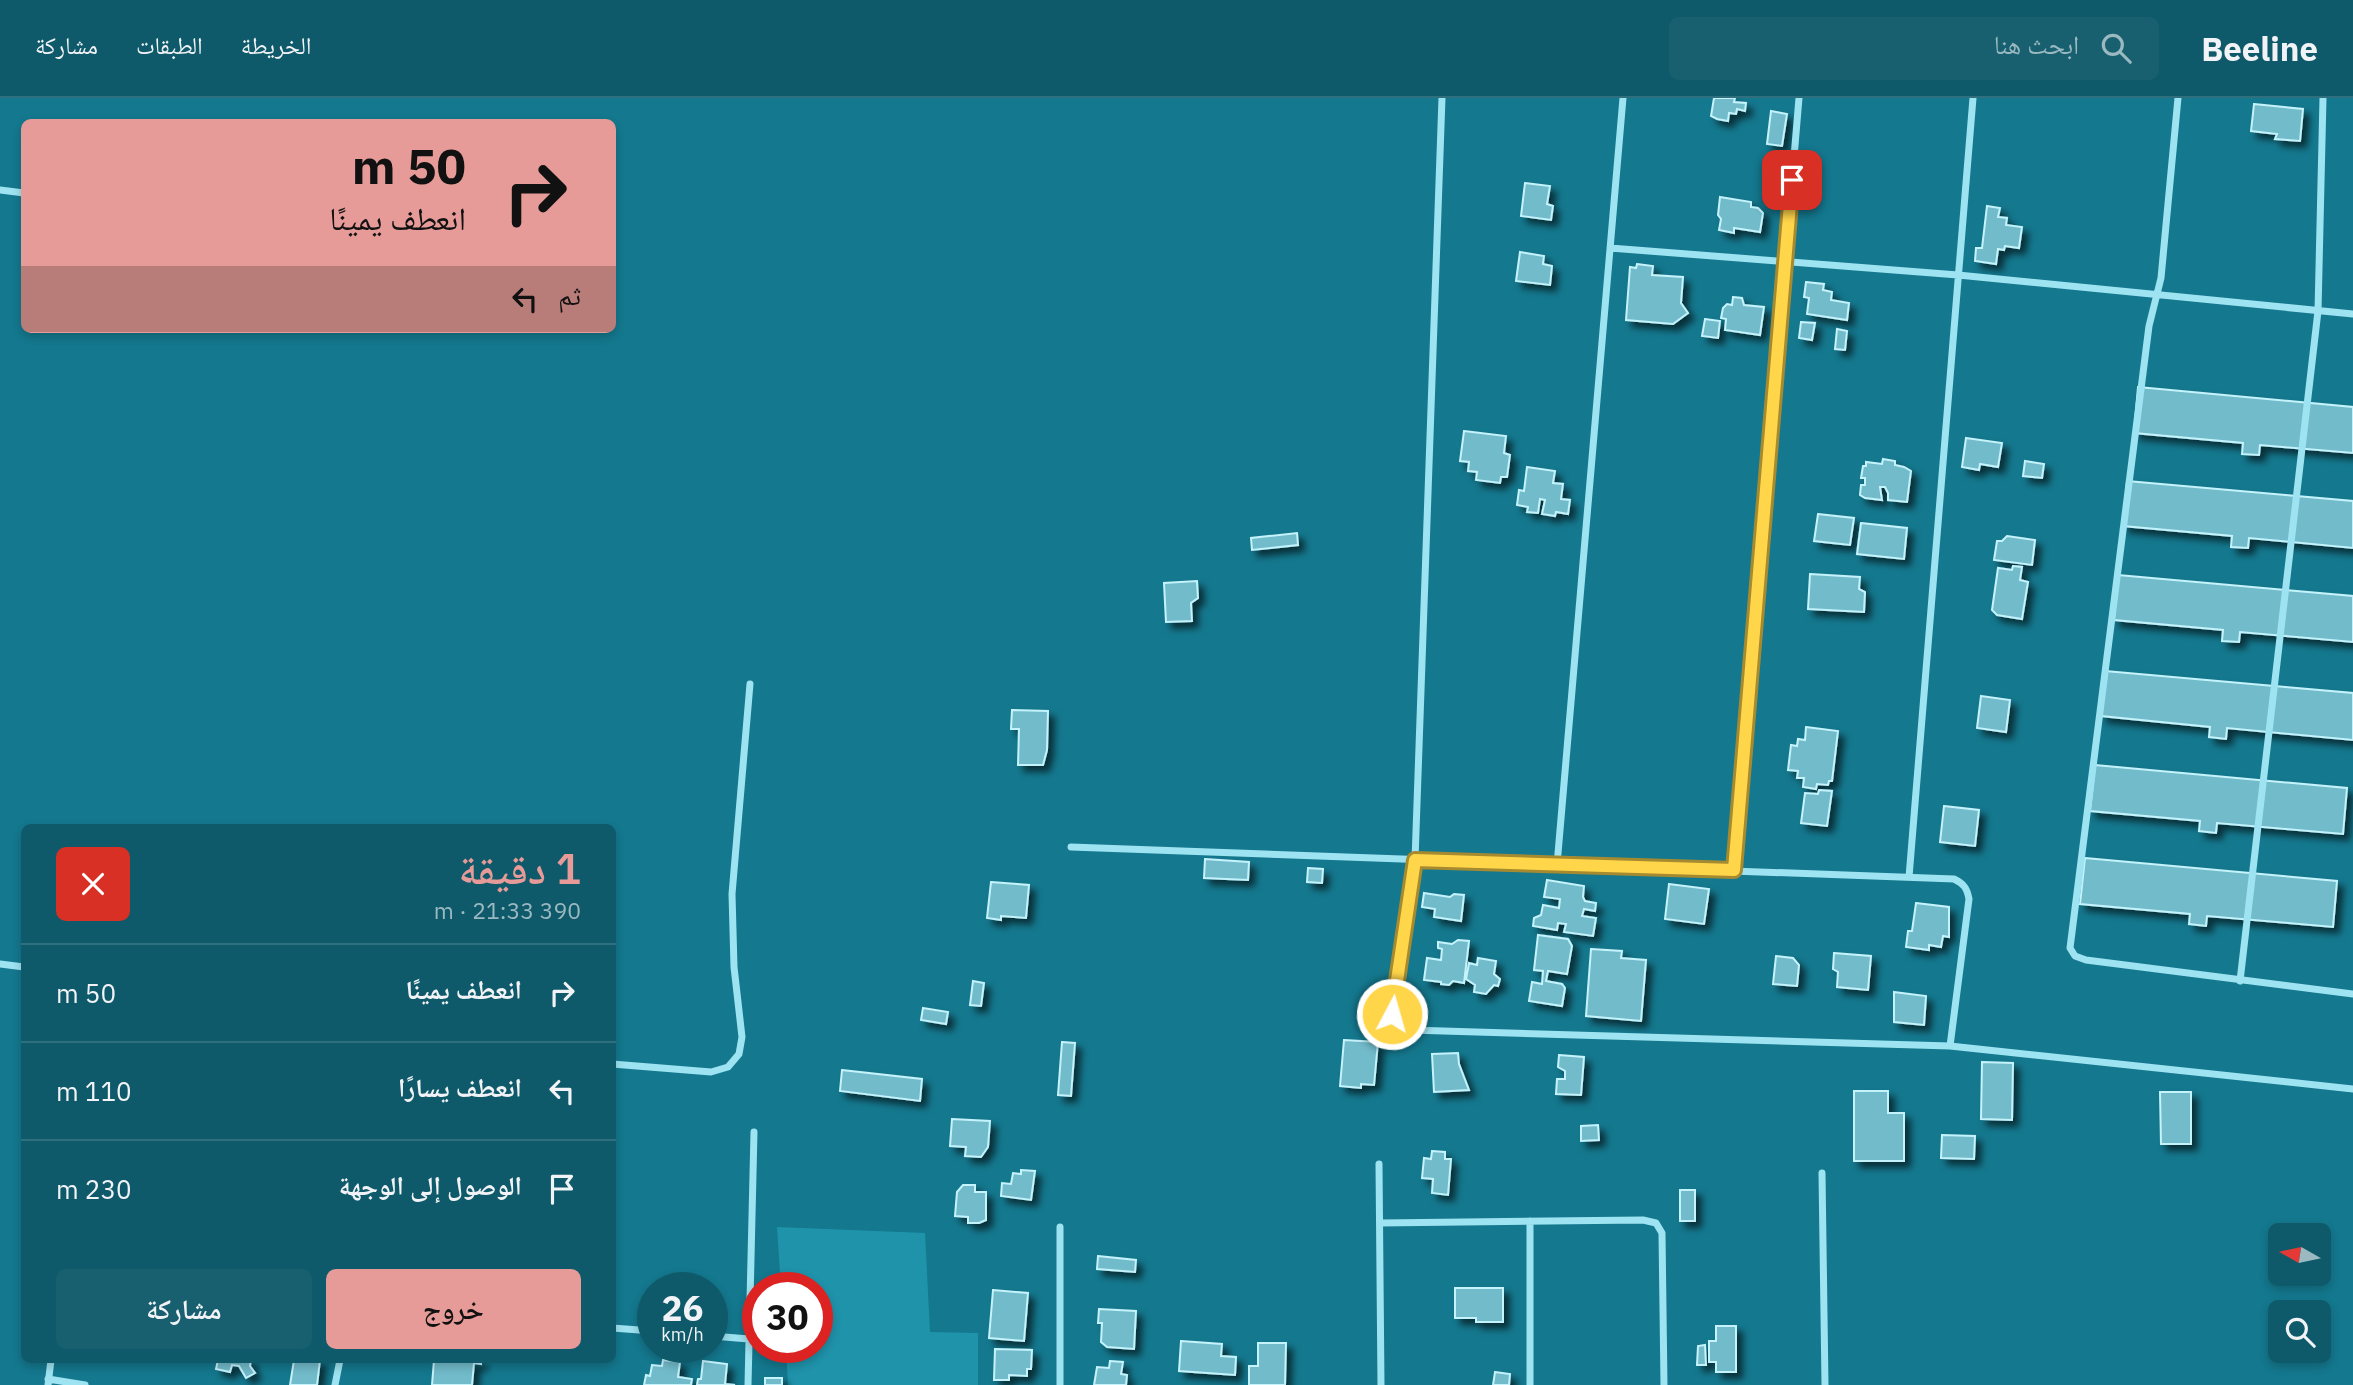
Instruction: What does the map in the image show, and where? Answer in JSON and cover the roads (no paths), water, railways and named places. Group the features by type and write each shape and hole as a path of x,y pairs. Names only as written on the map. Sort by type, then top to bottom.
{"street":[{"path":"1442,98 1415,860 1391,1007 1394,1020 1404,1028 1950,1046 2353,1088"},
{"path":"1558,864 1623,98"},
{"path":"1734,870 1799,98"},
{"path":"1909,877 1973,98"},
{"path":"2178,98 2161,278 2149,326 2070,948 2076,956 2086,960 2353,995"},
{"path":"2240,981 2318,311 2323,98"},
{"path":"0,190 21,193"},
{"path":"1610,248 1958,275 2353,314"},
{"path":"616,1064 711,1072 728,1067 739,1054 742,1037 734,967 732,894 750,684"},
{"path":"1071,847 1954,879 1962,883 1969,899 1950,1046"},
{"path":"0,964 21,967"},
{"path":"751,1272 754,1132"},
{"path":"1379,1164 1381,1385"},
{"path":"1822,1173 1825,1385"},
{"path":"1380,1223 1643,1220 1656,1223 1663,1240 1664,1385"},
{"path":"1530,1221 1530,1385"},
{"path":"1060,1227 1060,1385"},
{"path":"616,1328 637,1330"},
{"path":"51,1363 48,1382 85,1385"},
{"path":"335,1385 339,1363"},
{"path":"748,1363 748,1385"}]}
